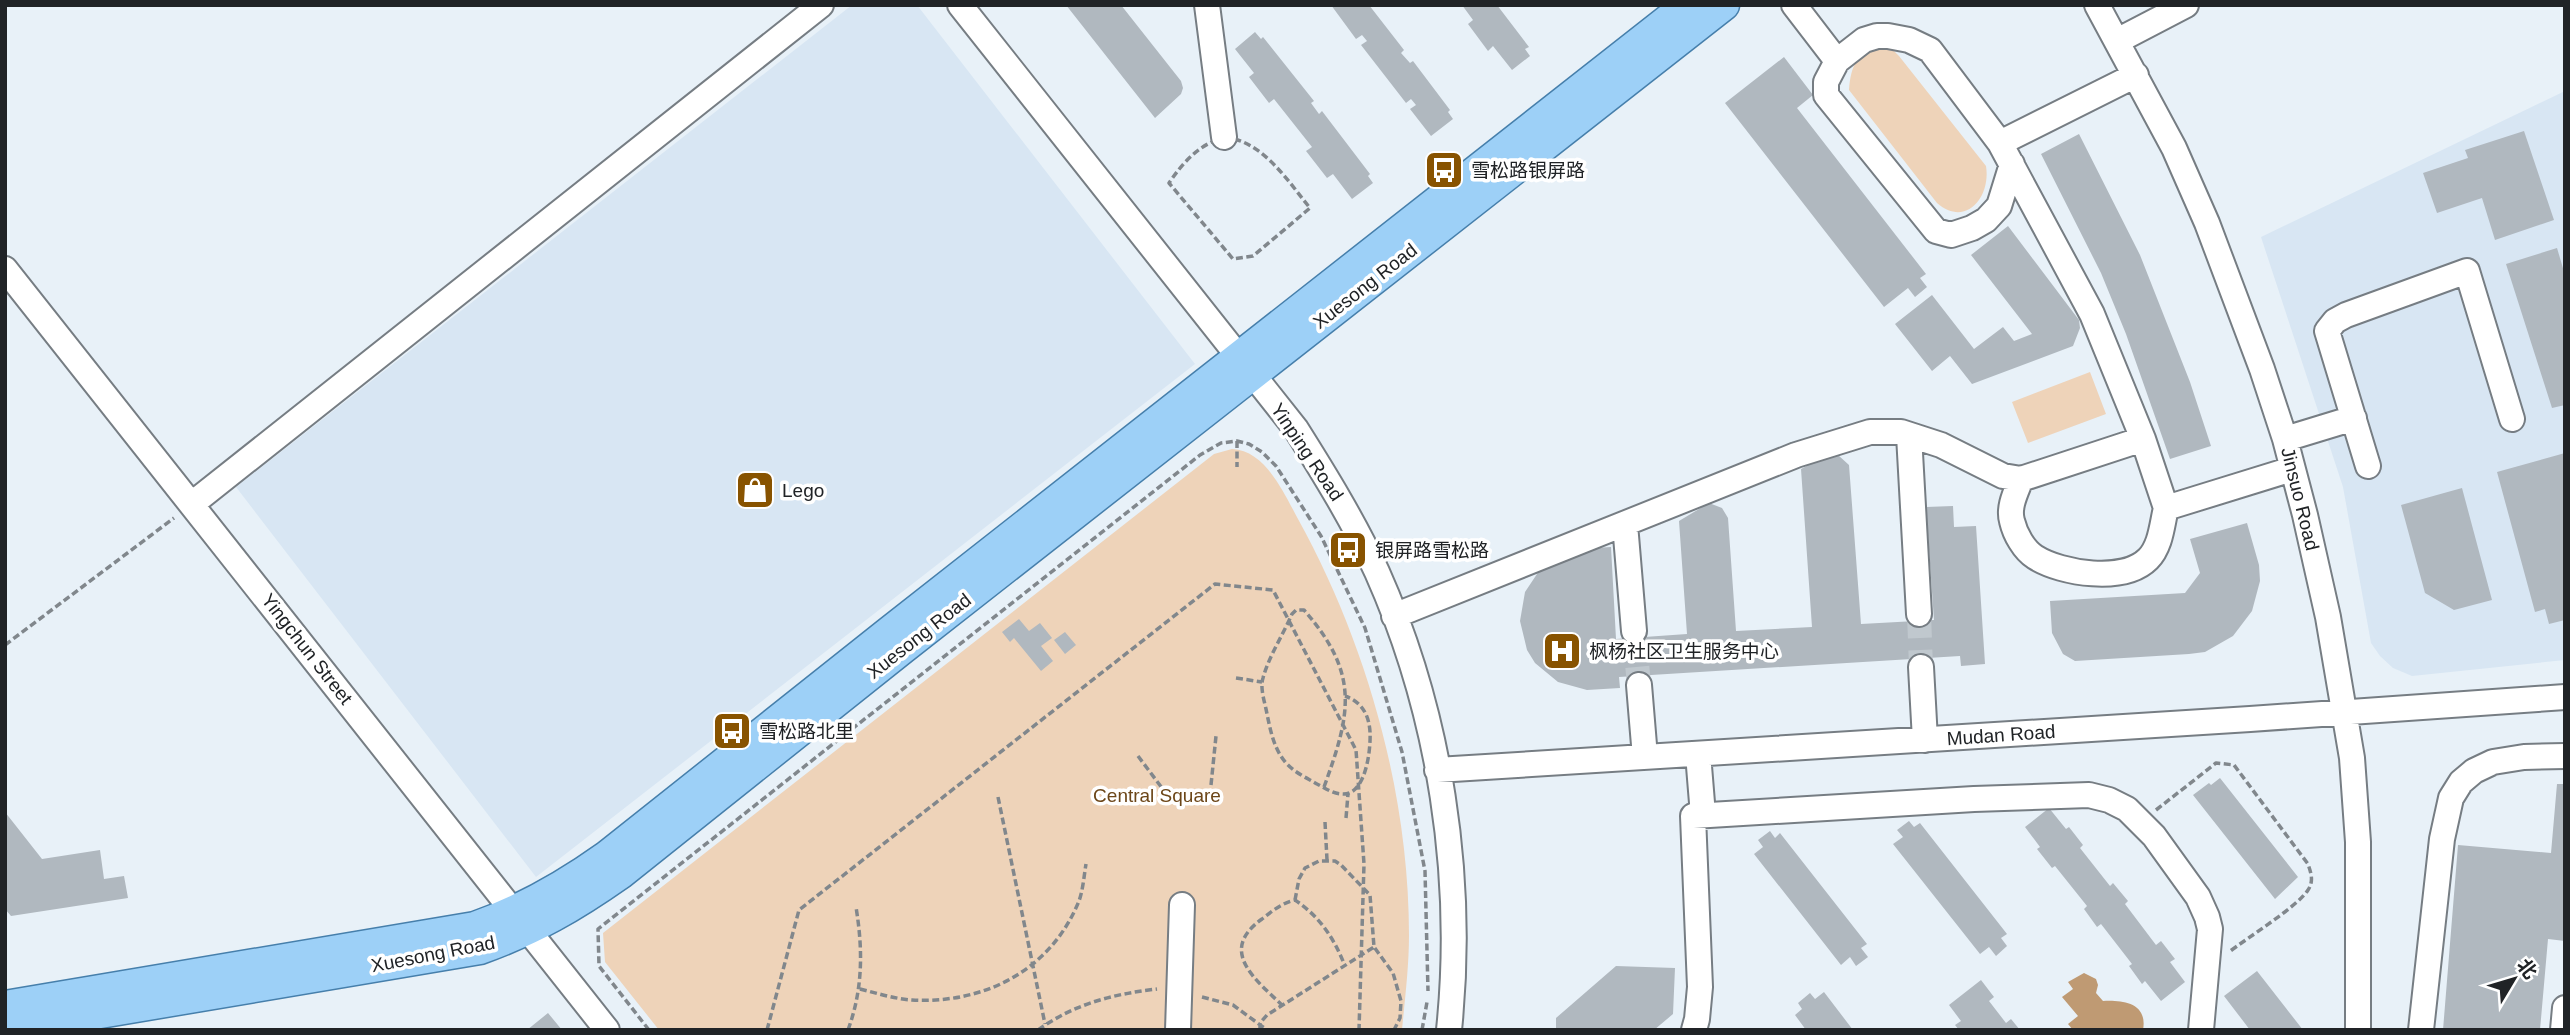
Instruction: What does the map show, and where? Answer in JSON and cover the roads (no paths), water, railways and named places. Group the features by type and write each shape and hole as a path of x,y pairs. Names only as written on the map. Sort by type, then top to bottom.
{"main road":[{"name":"Xuesong Road","path":"1246,366 1687,5"},
{"name":"Xuesong Road","path":"5,1029 480,948 607,856 1246,366 1724,5"},
{"name":"Xuesong Road","path":"5,1006 522,920"}],"street":[{"path":"192,504 821,5"},
{"name":"Yinping Road","path":"960,5 1296,429 1335,492 1372,562 1394,616 1423,705 1437,770 1453,891 1449,1030"},
{"path":"1207,5 1224,137"},
{"path":"1794,5 1837,61"},
{"name":"Jinsuo Road","path":"2097,5 2174,148 2207,223 2246,323 2292,470 2328,617 2352,758 2358,842 2358,1030"},
{"path":"2117,41 2186,5"},
{"path":"2006,153 1999,206 1986,220 1972,229 1951,234 1936,231 1826,94 1826,82 1837,61 1864,40 1877,36 1909,40 1930,50 2006,153 2092,314 2143,439 2166,508 2157,545 2148,558 2130,570 2110,574 2083,572 2035,557 2025,548 2012,520 2011,507 2021,479"},
{"path":"2006,153 2136,75"},
{"name":"Yingchun Street","path":"5,269 607,1030"},
{"path":"2368,466 2327,331 2346,315 2467,271 2512,419"},
{"path":"2284,439 2354,418"},
{"path":"1394,616 1796,455 1870,432 1901,432 1941,445 2003,475 2021,479 2143,439"},
{"path":"1909,435 1919,614"},
{"path":"2166,508 2292,470"},
{"path":"1625,524 1634,631"},
{"path":"1921,667 1925,740"},
{"path":"1639,685 1645,757"},
{"name":"Mudan Road","path":"1437,770 2565,696"},
{"path":"1698,754 1703,815"},
{"path":"2421,1030 2442,839 2451,798 2461,782 2474,771 2493,762 2524,757 2565,756"},
{"path":"1694,1030 1700,987 1693,816 1973,799 2089,795 2109,800 2127,810 2140,822 2154,836 2198,897 2210,929 2201,1030"},
{"path":"1178,1030 1182,905"},
{"path":"2563,1030 2565,1008"}],"tunnel":[{"path":"1919,614 1921,667"},
{"path":"1634,631 1639,685"}],"place":[{"name":"雪松路银屏路","path":"1444,170"},
{"name":"Lego","path":"755,490"},
{"name":"银屏路雪松路","path":"1348,550"},
{"name":"枫杨社区卫生服务中心","path":"1562,651"},
{"name":"雪松路北里","path":"732,731"}],"park label":[{"name":"Central Square","path":"1157,795"}]}
